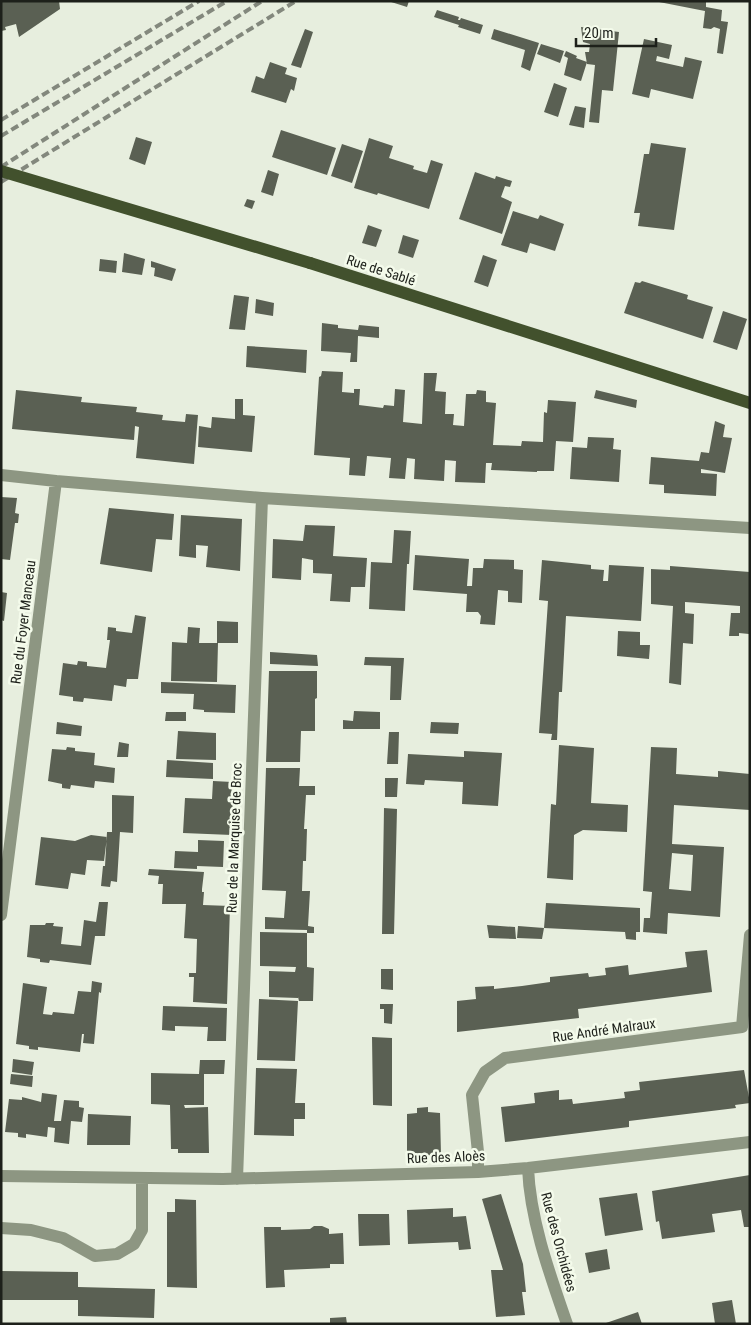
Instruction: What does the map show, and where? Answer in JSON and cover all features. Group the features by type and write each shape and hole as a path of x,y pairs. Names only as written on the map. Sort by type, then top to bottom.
{"main road":[{"name":"Rue de Sablé","path":"1,171 310,263 750,404"}],"street":[{"path":"1,475 262,498 750,528"},
{"name":"Rue du Foyer Manceau","path":"1,915 56,481"},
{"name":"Rue de la Marquise de Broc","path":"237,1179 262,498"},
{"name":"Rue André Malraux","path":"478,1172 478,1152 472,1095 485,1072 505,1058 742,1027 750,934"},
{"name":"Rue des Aloès","path":"1,1176 237,1179 478,1172 528,1168 750,1142"},
{"name":"Rue des Orchidées","path":"528,1168 529,1194 552,1280 567,1324"},
{"path":"1,1228 31,1230 63,1238 95,1256 117,1254 134,1244 142,1230 142,1178"}],"building":[{"path":"1,1 59,1 60,9 19,37 16,24 5,27 6,30 1,31"},
{"path":"388,1 409,1 407,7"},
{"path":"654,1 706,1 706,7 722,10 721,21 728,22 723,54 717,53 720,29 714,27 711,29 703,28 705,11"},
{"path":"437,10 459,17 458,20 461,18 483,25 480,34 434,17"},
{"path":"581,27 619,32 613,91 602,90 599,123 589,122 595,65 587,64 585,52 589,52 590,44 583,42"},
{"path":"305,29 313,32 301,68 291,65"},
{"path":"494,29 539,43 530,71 521,67 525,50 491,39"},
{"path":"644,39 672,45 669,59 657,56 656,61 683,67 685,57 702,61 693,99 651,89 649,98 632,94"},
{"path":"541,44 564,51 560,63 537,54"},
{"path":"566,51 577,56 576,58 587,62 581,81 564,75 568,58 564,56"},
{"path":"270,62 287,68 285,74 297,78 294,91 291,89 286,103 251,92 256,76 264,79"},
{"path":"554,83 567,88 558,117 544,112"},
{"path":"575,106 586,108 584,128 569,125"},
{"path":"281,130 336,148 327,175 272,157"},
{"path":"136,137 152,142 145,165 129,159"},
{"path":"369,138 393,146 389,158 414,166 413,169 427,173 431,160 443,164 429,209 378,193 377,195 354,188"},
{"path":"651,143 686,148 674,230 638,226 640,213 634,213 644,154 649,154"},
{"path":"342,144 363,151 352,183 331,176"},
{"path":"268,170 279,174 273,196 261,192"},
{"path":"475,172 495,179 496,176 512,181 510,187 505,186 501,197 512,202 502,234 459,219"},
{"path":"247,199 255,201 252,209 244,206"},
{"path":"513,211 538,219 540,215 564,224 555,251 530,243 527,253 501,245"},
{"path":"368,225 382,230 376,247 362,243"},
{"path":"403,235 419,240 413,258 398,253"},
{"path":"124,253 145,259 142,275 122,272"},
{"path":"483,255 497,260 488,287 474,282"},
{"path":"100,259 117,261 116,273 99,271"},
{"path":"151,261 176,269 172,281 154,276 155,268 151,267"},
{"path":"642,281 688,295 687,299 713,307 703,339 624,313 635,282 640,283"},
{"path":"234,295 249,297 245,330 229,329"},
{"path":"256,299 274,303 273,316 255,313"},
{"path":"723,311 747,319 737,350 713,342"},
{"path":"322,323 338,325 338,328 358,330 359,325 379,327 379,338 358,336 357,362 350,362 351,353 321,351"},
{"path":"247,346 307,350 306,373 246,367"},
{"path":"322,371 343,372 342,392 354,393 354,389 360,389 359,405 383,408 384,405 394,406 395,389 405,390 403,422 422,424 424,373 437,373 435,391 446,392 445,414 454,414 453,425 464,426 466,394 476,394 477,390 486,391 486,402 496,403 493,445 521,446 522,441 543,442 544,412 547,413 548,400 576,402 573,442 556,441 554,471 491,470 492,463 486,463 485,483 455,482 456,461 445,460 444,481 414,479 415,459 407,458 405,479 389,478 391,458 367,456 365,476 349,475 350,458 314,455 319,377"},
{"path":"16,390 82,397 81,402 137,407 136,412 163,415 162,420 185,422 186,414 198,415 194,464 136,458 139,427 135,426 134,440 12,429"},
{"path":"596,390 637,400 636,408 594,398"},
{"path":"235,399 243,399 243,415 255,416 252,452 198,447 199,426 211,428 212,417 235,419"},
{"path":"715,421 725,425 723,437 732,438 725,473 701,469 701,473 717,474 716,496 664,493 664,485 649,484 651,457 699,461 701,452 709,453"},
{"path":"588,437 614,438 613,449 621,450 619,482 570,479 572,447 587,448"},
{"path":"1,497 17,498 15,513 19,514 18,523 15,523 10,560 1,559"},
{"path":"109,508 174,514 172,540 156,539 152,572 100,564"},
{"path":"181,515 242,519 240,571 206,567 208,546 196,545 196,558 179,556"},
{"path":"305,525 335,526 333,556 367,558 365,587 351,587 350,602 330,601 332,574 313,573 313,560 302,558 301,580 272,578 273,539 303,541"},
{"path":"394,530 411,531 409,564 407,564 405,611 369,609 371,562 392,563"},
{"path":"415,555 469,559 467,586 472,586 473,568 483,568 484,559 514,560 514,569 523,570 522,603 508,602 508,591 498,590 495,625 480,624 481,616 478,612 466,612 467,594 413,590"},
{"path":"542,560 591,565 591,569 604,570 603,581 608,581 609,565 644,567 641,621 566,616 562,692 559,692 557,740 551,740 552,734 539,733 548,601 539,600"},
{"path":"670,566 750,572 749,634 739,633 739,636 729,636 731,613 740,613 740,606 685,602 685,613 694,614 693,644 683,643 681,685 669,683 673,606 651,604 651,569 670,570"},
{"path":"1,592 7,593 4,621 1,620"},
{"path":"135,615 146,617 138,679 127,679 126,687 114,685 112,701 84,698 83,702 73,701 73,697 59,695 63,663 77,665 78,661 87,662 87,666 106,668 110,640 107,640 108,627 116,628 116,631 132,633"},
{"path":"217,621 238,622 238,643 218,643 217,682 171,681 172,642 187,643 188,627 200,628 199,643 217,643"},
{"path":"618,631 640,632 640,645 650,645 649,659 617,656"},
{"path":"270,652 317,655 318,666 270,664"},
{"path":"365,657 404,658 401,700 390,700 391,666 364,665"},
{"path":"269,671 317,671 315,731 301,731 300,762 266,762"},
{"path":"161,682 236,685 235,713 204,712 204,710 193,709 194,694 161,693"},
{"path":"354,711 380,712 380,729 343,729 343,720 353,721"},
{"path":"166,712 186,712 186,721 165,721"},
{"path":"57,722 82,726 81,736 56,734"},
{"path":"431,722 459,723 458,734 430,733"},
{"path":"178,731 216,733 216,760 176,759"},
{"path":"389,732 399,732 398,764 387,764"},
{"path":"119,742 129,744 128,757 117,757"},
{"path":"559,745 594,748 591,803 628,805 627,832 583,830 574,835 573,880 547,878 551,804 556,805"},
{"path":"67,747 75,748 75,751 95,753 94,765 115,768 114,783 95,781 94,788 71,785 70,789 62,788 62,784 48,781 52,749 66,750"},
{"path":"651,747 677,748 676,774 718,777 718,771 750,774 750,810 674,805 672,844 724,847 720,917 668,913 667,934 643,932 644,918 650,918 652,892 643,891","holes":["672,853 693,855 691,891 669,889"]},
{"path":"464,751 502,753 498,806 462,804 463,782 425,780 424,785 406,784 408,754 464,757"},
{"path":"167,760 213,763 213,779 166,777"},
{"path":"266,768 300,768 299,786 315,786 315,795 306,795 304,829 307,829 306,861 303,861 302,891 310,891 308,926 314,927 314,933 307,933 307,930 265,929 265,917 284,918 286,891 262,890"},
{"path":"385,778 398,778 397,797 385,797"},
{"path":"213,781 232,782 232,835 183,833 185,798 212,799"},
{"path":"112,795 134,796 133,833 120,832 117,882 111,881 110,887 101,886 103,866 105,866 107,832 112,832"},
{"path":"384,808 397,809 394,934 382,934"},
{"path":"91,835 107,837 104,861 87,860 85,875 71,873 68,889 35,885 41,837 75,841"},
{"path":"198,840 224,841 223,867 197,866 197,869 174,868 175,851 198,852"},
{"path":"149,869 204,872 203,905 230,906 227,1004 193,1002 194,977 189,977 189,973 196,973 197,939 184,938 186,904 162,904 163,884 158,884 159,876 148,875"},
{"path":"99,902 108,902 105,936 95,936 91,965 50,960 49,963 40,962 40,959 27,957 30,925 54,923 53,926 63,927 61,944 81,946 84,920 96,922"},
{"path":"546,903 640,908 640,932 636,932 636,940 626,939 625,932 544,928"},
{"path":"487,925 515,927 516,939 489,938"},
{"path":"518,926 544,928 542,939 517,938"},
{"path":"260,932 307,933 307,967 314,968 313,1001 299,1001 298,997 269,997 269,971 295,972 296,967 260,966"},
{"path":"707,950 712,992 578,1009 579,1018 457,1032 457,1001 476,999 475,987 494,986 494,989 550,982 550,977 588,973 589,977 606,975 605,968 628,965 629,975 687,967 685,952"},
{"path":"381,969 393,969 393,990 381,989"},
{"path":"92,981 102,983 101,993 99,992 94,1044 83,1043 84,1034 82,1034 80,1052 38,1047 38,1050 29,1049 29,1046 16,1044 23,983 47,987 43,1014 52,1015 53,1012 74,1014 78,991 91,992"},
{"path":"259,999 298,1001 295,1061 257,1060"},
{"path":"380,1004 393,1004 392,1024 384,1023 384,1009 380,1009"},
{"path":"163,1006 227,1008 226,1041 207,1041 208,1027 175,1026 175,1031 162,1030"},
{"path":"372,1037 392,1038 392,1106 373,1105"},
{"path":"13,1059 34,1062 32,1075 12,1072"},
{"path":"200,1060 225,1060 224,1074 204,1074 204,1105 184,1105 185,1108 208,1107 209,1153 178,1153 178,1149 171,1149 170,1105 151,1104 151,1073 199,1074"},
{"path":"256,1068 297,1069 295,1103 305,1103 305,1119 294,1119 294,1136 254,1135"},
{"path":"744,1070 750,1103 735,1105 736,1108 629,1121 629,1127 505,1142 501,1107 535,1103 534,1093 559,1090 559,1100 572,1099 573,1104 625,1098 624,1092 640,1090 639,1082"},
{"path":"11,1074 33,1076 32,1087 10,1084"},
{"path":"42,1093 57,1095 54,1121 61,1121 64,1100 79,1101 79,1107 84,1108 82,1122 71,1121 69,1144 54,1142 55,1128 48,1127 47,1137 26,1134 26,1138 18,1137 18,1133 5,1132 9,1099 22,1100 22,1097 41,1102"},
{"path":"428,1107 428,1112 440,1113 441,1155 407,1156 407,1114 417,1113 417,1108"},
{"path":"88,1114 131,1116 130,1145 87,1145"},
{"path":"750,1175 750,1227 744,1227 741,1210 712,1214 715,1232 662,1239 659,1221 656,1222 652,1191"},
{"path":"637,1193 643,1230 605,1236 599,1198"},
{"path":"501,1194 523,1264 526,1292 522,1292 525,1315 496,1317 491,1270 503,1270 482,1199"},
{"path":"175,1199 196,1200 197,1288 167,1287 167,1212 175,1212"},
{"path":"453,1208 453,1217 466,1216 471,1249 459,1250 458,1242 408,1244 407,1210"},
{"path":"358,1214 389,1214 390,1245 359,1246"},
{"path":"314,1226 322,1226 329,1229 329,1234 343,1233 344,1264 330,1264 330,1268 284,1270 285,1287 266,1288 264,1227 281,1227 281,1230 310,1229"},
{"path":"607,1249 610,1269 589,1273 585,1253"},
{"path":"1,1271 78,1272 78,1287 155,1289 154,1318 78,1316 78,1300 1,1300"},
{"path":"732,1300 736,1324 715,1324 712,1303"},
{"path":"638,1312 642,1324 606,1324 606,1323"},
{"path":"346,1317 347,1324 330,1324 330,1318"}],"railway":[{"path":"1,120 199,1"},
{"path":"1,136 227,1"},
{"path":"1,167 262,1"},
{"path":"1,182 296,1"}]}
